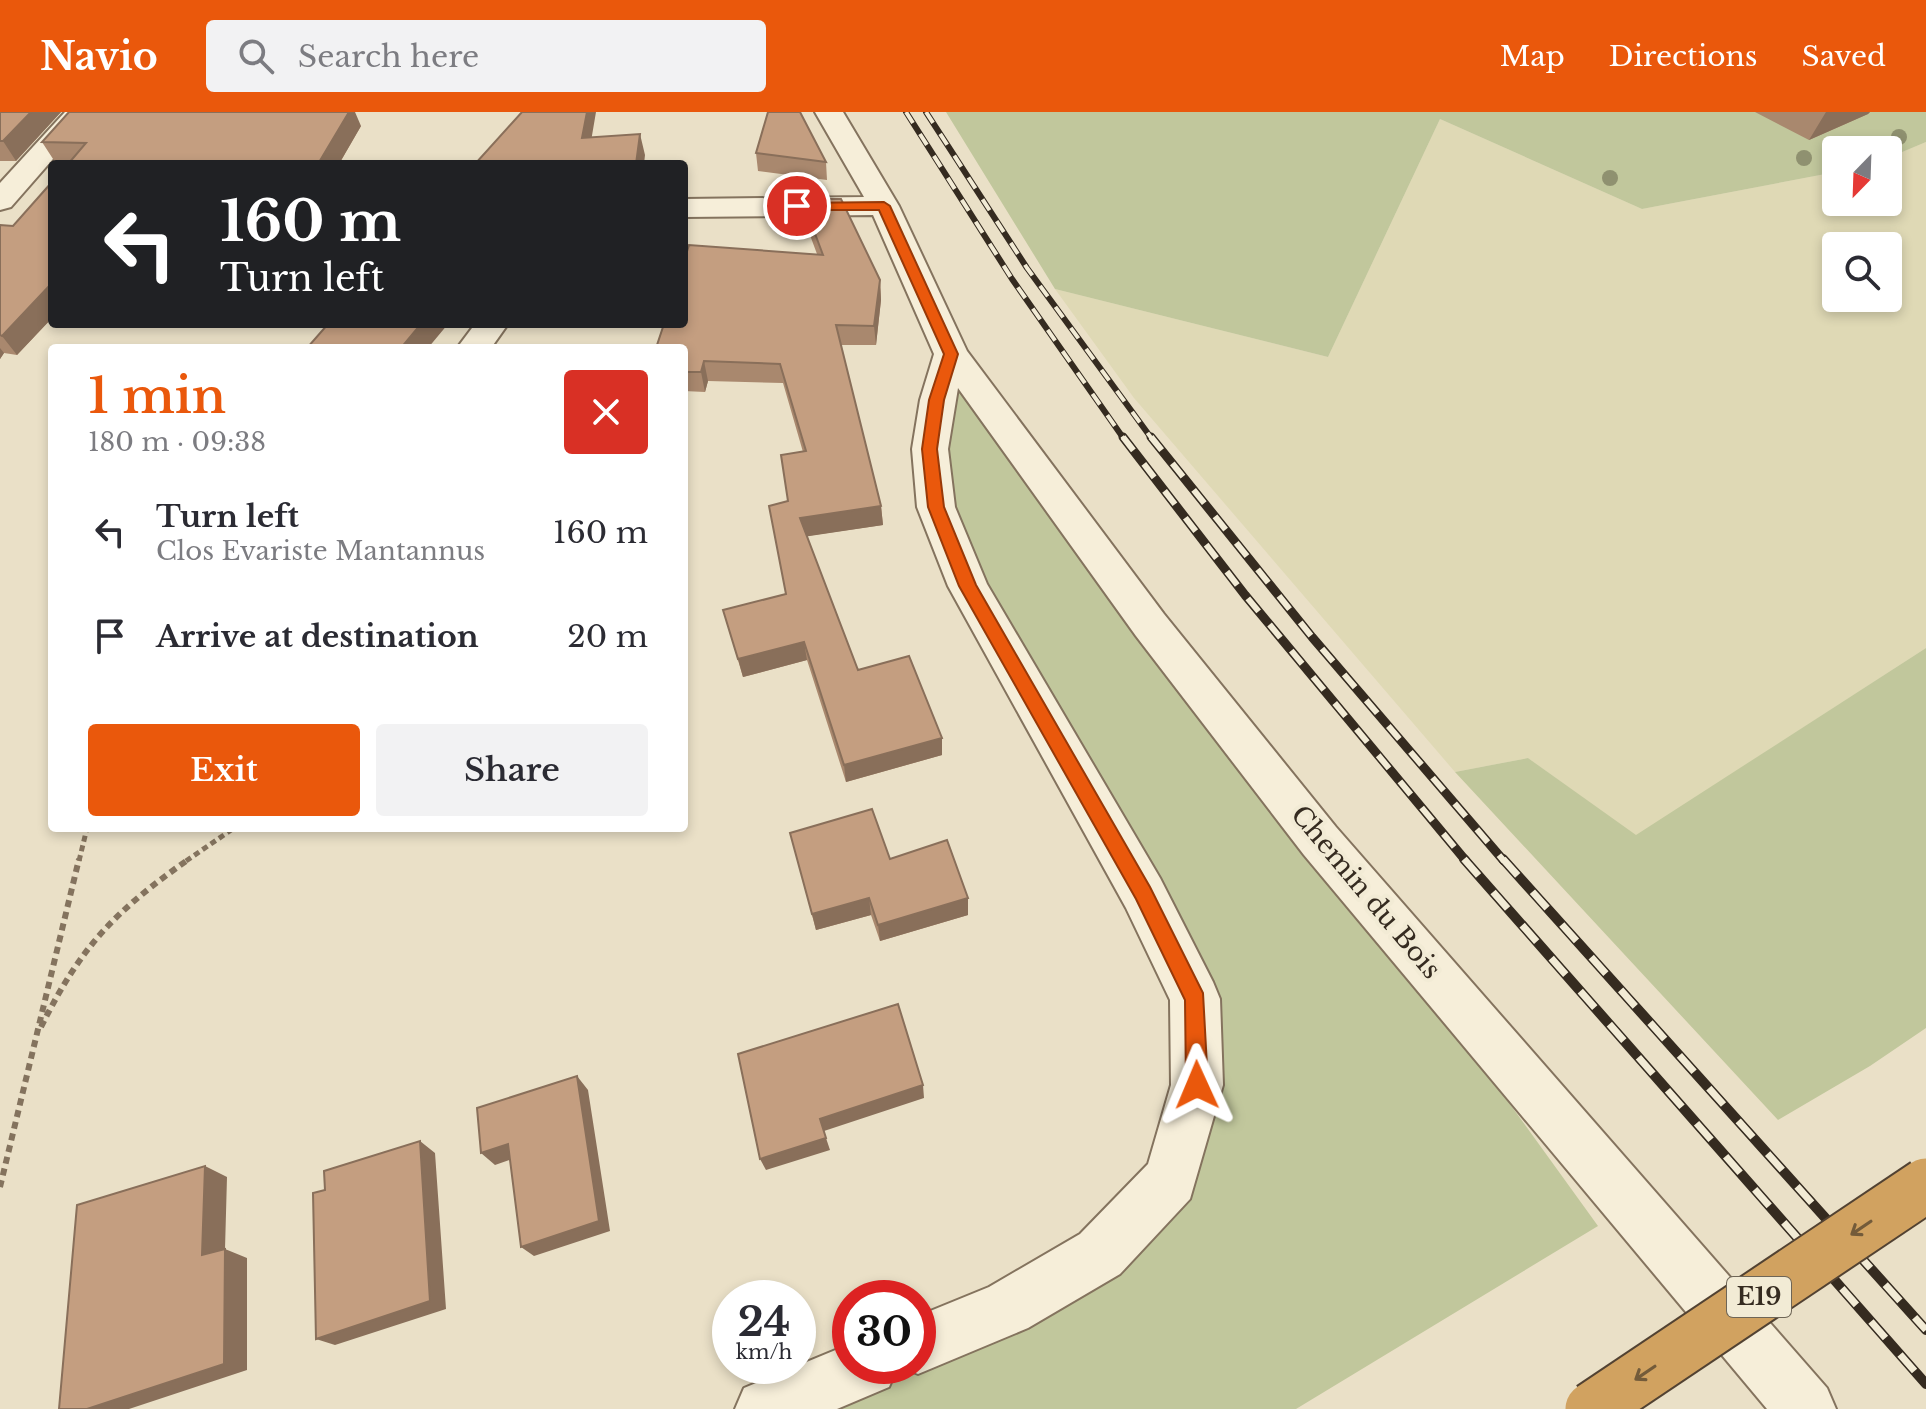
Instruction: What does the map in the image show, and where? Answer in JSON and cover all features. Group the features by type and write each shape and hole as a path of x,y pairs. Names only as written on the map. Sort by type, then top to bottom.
{"highway":[{"name":"E19","path":"1592,1409 1926,1185"}],"street":[{"path":"0,201 80,112"},
{"name":"Chemin du Bois","path":"829,112 884,206 951,354 1150,625 1320,841 1806,1409"},
{"path":"688,208 884,206"},
{"path":"936,1338 1008,1308 1100,1254 1171,1180 1197,1085 1195,999 1143,893 968,586 936,507 930,449 937,400 951,354"},
{"path":"765,1409 832,1381"}],"path":[{"path":"0,1187 86,832"},
{"path":"37,1035 72,967 127,904 228,832"}],"shaded area":[{"path":"1440,119 1642,209 1822,175 1822,216 1902,216 1902,152 1926,142 1926,648 1636,836 1528,758 1455,772 1134,398 1055,289 1328,357"}],"green space":[{"path":"946,112 1926,112 1926,142 1902,152 1902,136 1822,136 1822,175 1642,209 1440,119 1328,357 1055,289"},
{"path":"951,354 1320,841 1598,1226 1296,1409 765,1409 832,1381 832,1384 936,1384 936,1353 1171,1180 1195,999 936,507"},
{"path":"1926,648 1926,1028 1870,1066 1778,1120 1455,772 1528,758 1636,835"}],"building":[{"path":"0,112 31,112 0,141"},
{"path":"69,112 349,112 320,160 71,160 86,143 42,142"},
{"path":"522,112 587,112 582,138 640,134 637,160 479,160"},
{"path":"768,112 800,112 826,162 756,153"},
{"path":"48,187 48,287 2,336 0,225 13,226"},
{"path":"802,199 841,199 880,280 874,326 836,325 881,506 800,518 858,670 909,656 942,738 844,765 804,642 738,659 723,610 786,594 769,506 788,501 781,455 806,451 780,364 704,361 701,372 688,372 688,344 657,344 663,328 688,328 689,245 823,255"},
{"path":"324,328 418,328 404,344 310,344"},
{"path":"872,809 890,859 947,840 968,898 878,925 869,898 812,914 790,833"},
{"path":"898,1004 923,1085 820,1119 826,1138 760,1159 738,1054"},
{"path":"577,1076 599,1221 521,1247 508,1144 481,1153 477,1108"},
{"path":"420,1141 430,1301 316,1339 313,1193 325,1190 324,1171"},
{"path":"205,1166 202,1255 225,1249 224,1364 87,1409 59,1409 77,1205"}],"railway":[{"path":"906,112 1012,279 1124,439"},
{"path":"926,112 1027,268 1152,439"},
{"path":"1123,437 1245,595 1466,861"},
{"path":"1151,437 1312,637 1504,861"},
{"path":"1464,859 1926,1384"},
{"path":"1503,859 1926,1330"}],"route":[{"path":"797,206 884,206 940,329 951,354 937,400 930,449 936,507 968,586 1143,893 1195,999 1197,1085"}]}
